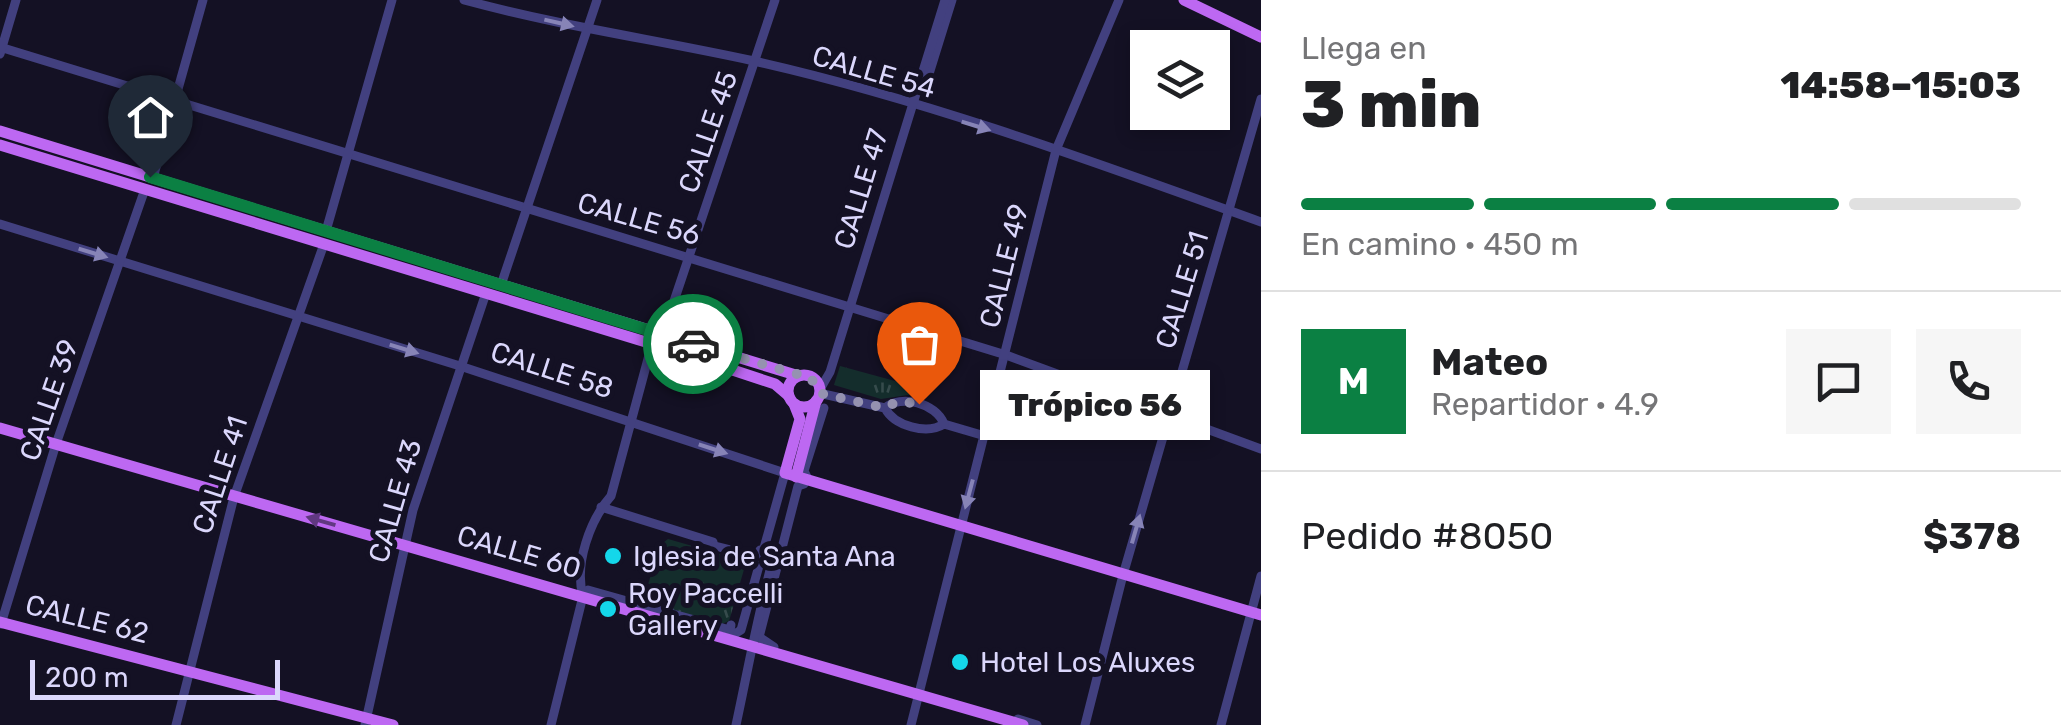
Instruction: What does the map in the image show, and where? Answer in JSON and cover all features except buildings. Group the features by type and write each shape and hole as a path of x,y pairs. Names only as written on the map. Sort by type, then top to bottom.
{"main road":[{"path":"1184,0 1261,37"},
{"path":"0,131 149,184"},
{"path":"0,144 325,238 775,384 805,407 820,398 811,378 501,285 325,238"},
{"path":"791,400 789,386 798,376"},
{"name":"CALLE 47","path":"794,478 820,398"},
{"name":"CALLE 47","path":"791,400 800,420 794,478"},
{"name":"CALLE 60","path":"0,428 585,598 731,631 753,650 1023,725"},
{"name":"CALLE 58","path":"794,478 1256,613"},
{"name":"CALLE 62","path":"0,624 188,670 366,722 393,725"}],"street":[{"path":"1,49 16,0"},
{"name":"CALLE 39","path":"0,624 56,444 149,184 202,0"},
{"name":"CALLE 41","path":"176,725 234,497 325,238 392,0"},
{"name":"CALLE 54","path":"464,0 588,30 757,62 1056,150 1261,222"},
{"path":"501,285 597,0"},
{"name":"CALLE 45","path":"662,334 775,0"},
{"name":"CALLE 47","path":"820,398 946,0"},
{"name":"CALLE 49","path":"910,725 1056,150 1119,0"},
{"name":"CALLE 56","path":"1,49 1006,354 1261,449"},
{"name":"CALLE 51","path":"1085,725 1168,414 1261,99"},
{"path":"855,297 914,106"},
{"name":"CALLE 58","path":"0,224 460,366 794,478"},
{"name":"CALLE 43","path":"366,722 404,545 486,293"},
{"path":"652,344 611,496 595,515 578,580 590,604 753,650"},
{"path":"820,398 885,408 898,401 919,404 940,414 944,424"},
{"path":"885,408 892,418 916,428 934,429 944,424 985,436"},
{"path":"601,507 758,556 794,478"},
{"path":"794,478 798,486 758,637 764,644 1010,725"},
{"name":"CALLE 47","path":"731,631 741,630 777,501 794,478"},
{"name":"CALLE 47","path":"736,725 794,478"},
{"path":"777,501 788,504"},
{"path":"1221,725 1256,613 1261,576"},
{"path":"552,725 585,598"},
{"path":"917,693 1037,725"}],"green space":[{"path":"840,366 917,387 914,394 881,399 834,385"},
{"path":"668,539 741,560 745,566 729,621 722,624 644,599 659,546"}],"way so far":[{"path":"693,344 811,378 819,393 885,408 887,404 906,400 919,404"}],"place":[{"name":"Trópico 56","path":"919,404"},
{"name":"Iglesia de Santa Ana","path":"613,556"},
{"name":"Roy Paccelli Gallery","path":"608,609"},
{"name":"Hotel Los Aluxes","path":"960,662"}],"route":[{"path":"150,177 693,344"}]}
